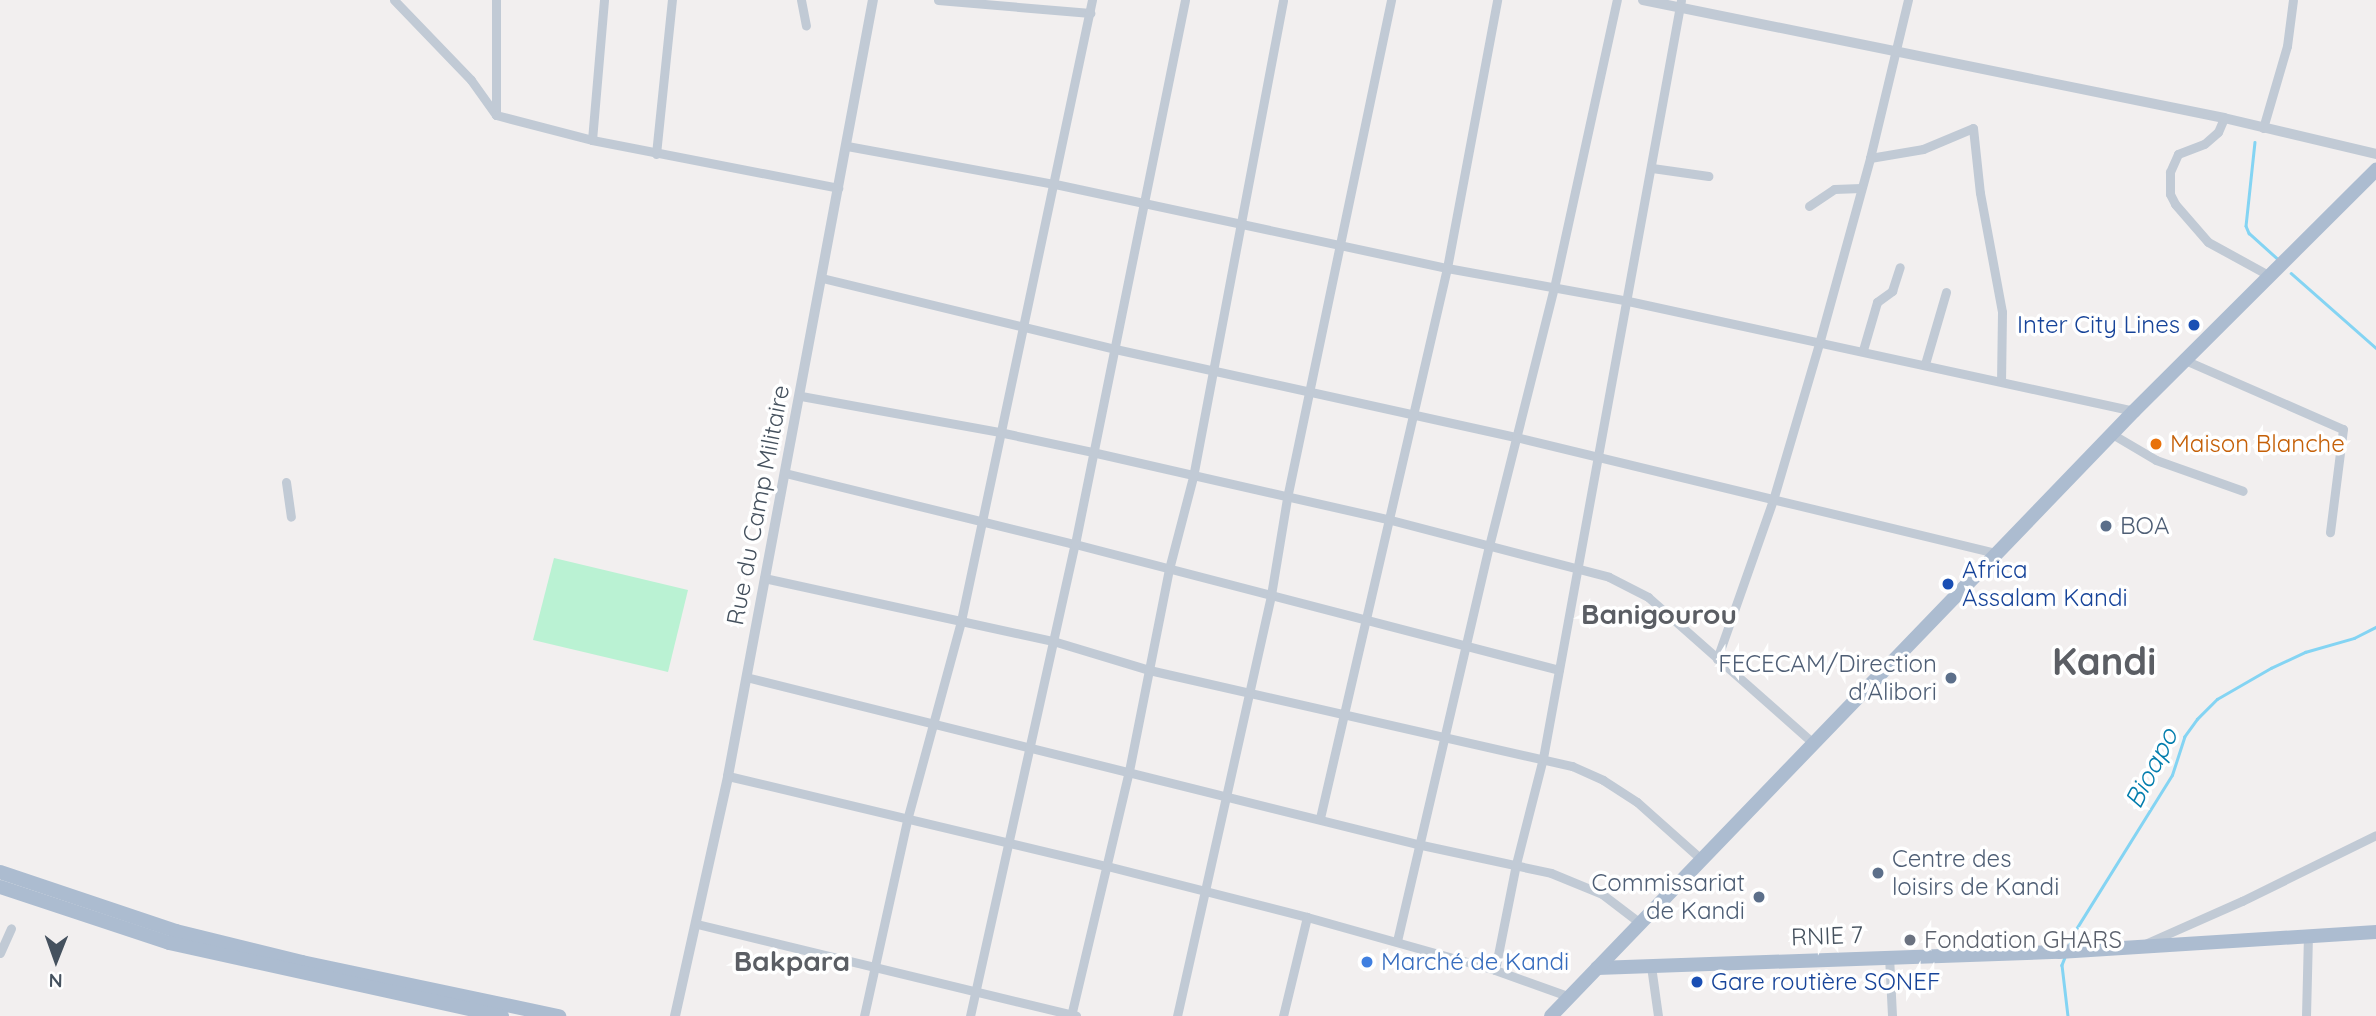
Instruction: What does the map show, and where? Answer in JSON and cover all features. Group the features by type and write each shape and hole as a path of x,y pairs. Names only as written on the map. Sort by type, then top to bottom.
{"main road":[{"path":"1551,1016 2134,411 2376,170"},
{"path":"0,872 176,931 302,962 559,1016"},
{"path":"0,887 169,943 502,1016"},
{"name":"RNIE 7","path":"1597,968 2059,952 2376,932"}],"street":[{"path":"394,0 471,80 496,115 656,154 838,188"},
{"path":"496,0 496,115"},
{"path":"592,140 604,0"},
{"path":"656,154 672,0"},
{"path":"802,0 806,26"},
{"name":"Rue du Camp Militaire","path":"675,1016 728,776 873,0"},
{"path":"937,0 1090,13"},
{"path":"864,1016 907,820 961,621 999,432 1093,0"},
{"path":"970,1016 1075,544 1142,202 1185,0"},
{"path":"696,924 1073,1016 1129,771 1169,569 1192,477 1283,0"},
{"path":"1177,1016 1271,595 1287,498 1391,0"},
{"path":"1320,818 1411,412 1447,268 1497,0"},
{"path":"1397,941 1489,546 1555,288 1617,0"},
{"path":"1643,0 1681,4 1894,51 2224,118 2376,154"},
{"path":"1717,659 1773,500 1820,340 1870,158 1908,0"},
{"path":"2263,128 2287,46 2293,0"},
{"path":"1495,970 1559,670 1681,4"},
{"path":"2224,118 2218,132 2204,144 2178,154 2170,172 2170,194 2175,204 2208,242 2270,276"},
{"path":"1870,158 1923,149 1973,128 1980,193 2002,312 2001,381"},
{"path":"847,146 1055,184 1447,268 1820,340 2134,411"},
{"path":"1652,169 1707,176"},
{"path":"1809,206 1834,189 1861,188"},
{"path":"1863,350 1877,302 1892,291 1900,267"},
{"path":"822,278 1115,349 1214,368 1516,436 1597,458 1997,553"},
{"path":"1925,364 1946,292"},
{"path":"2187,361 2343,429 2330,532"},
{"path":"801,396 1092,452 1192,477 1387,519 1578,569 1636,589 1814,744"},
{"path":"2112,434 2156,460 2243,491"},
{"path":"785,473 980,523 1075,544 1559,670"},
{"path":"286,482 291,517"},
{"path":"764,578 1054,641 1149,670 1572,766 1603,780 1637,802 1702,860"},
{"path":"746,677 1418,844 1516,864 1582,884 1602,894 1640,923"},
{"path":"728,776 1205,890 1397,941 1495,970 1570,997"},
{"path":"2143,945 2242,901 2376,835"},
{"path":"1283,1016 1307,917"},
{"path":"0,953 11,928"},
{"path":"2306,1016 2308,935"},
{"path":"1889,956 1892,1016"},
{"path":"1651,966 1658,1016"}],"green space":[{"path":"554,558 688,590 668,672 533,640"}],"waterway":[{"path":"2255,142 2246,226 2249,233 2277,258"},
{"path":"2291,273 2376,348"},
{"name":"Bioapo","path":"2069,946 2073,934 2172,775 2184,737 2197,719 2217,699 2271,668 2305,652 2354,638 2376,627"},
{"name":"Bioapo","path":"2066,955 2062,965 2068,1016"}],"place":[{"name":"Inter City Lines","path":"2194,325"},
{"name":"Maison Blanche","path":"2156,444"},
{"name":"BOA","path":"2106,526"},
{"name":"Africa Assalam Kandi","path":"1948,584"},
{"name":"FECECAM/Direction d'Alibori","path":"1951,678"},
{"name":"Centre des loisirs de Kandi","path":"1878,873"},
{"name":"Commissariat de Kandi","path":"1759,897"},
{"name":"Fondation GHARS","path":"1910,940"},
{"name":"Marché de Kandi","path":"1367,962"},
{"name":"Gare routière SONEF","path":"1697,982"}],"district":[{"name":"Banigourou","path":"1659,614"},
{"name":"Kandi","path":"2104,662"},
{"name":"Bakpara","path":"792,961"}]}
